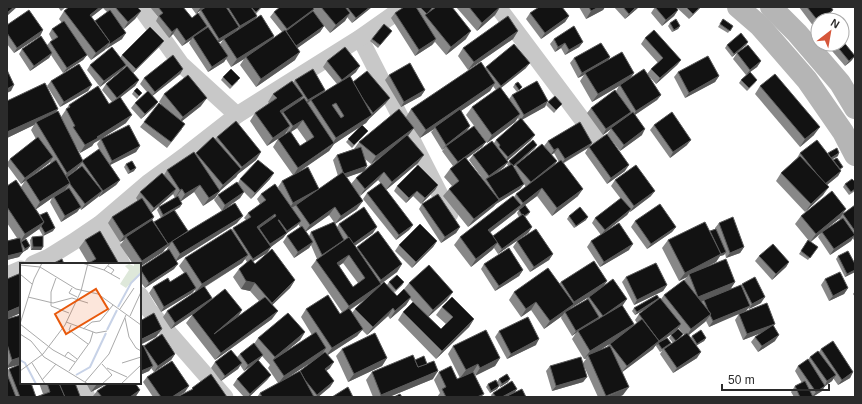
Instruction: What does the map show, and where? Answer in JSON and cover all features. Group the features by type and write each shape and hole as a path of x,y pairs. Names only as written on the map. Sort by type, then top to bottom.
{"main road":[{"path":"738,7 760,26 807,80 843,132 855,155"},
{"path":"771,7 840,83 855,108"}],"street":[{"path":"140,7 181,64 237,115"},
{"path":"35,263 49,257 101,222 149,182 237,115 360,38 404,7"},
{"path":"498,7 596,138"},
{"path":"360,38 450,214"},
{"path":"101,222 122,263"},
{"path":"7,275 20,269"},
{"path":"141,299 145,313 225,397"},
{"path":"82,384 86,397"}],"building":[{"path":"7,7 14,7 7,13"},
{"path":"69,7 100,7 90,15 110,42 96,53 64,11"},
{"path":"115,7 137,7 141,11 128,22"},
{"path":"158,7 183,7 192,18 198,13 207,26 186,41 177,28 172,32 159,16 163,13"},
{"path":"206,7 226,7 239,27 219,39 201,10"},
{"path":"228,7 251,7 257,16 240,26"},
{"path":"251,7 261,7 256,12"},
{"path":"280,7 312,7 314,9 287,29 274,12"},
{"path":"321,7 345,7 350,13 336,25"},
{"path":"347,7 370,7 356,18"},
{"path":"404,7 416,7 436,39 419,50 395,13"},
{"path":"420,7 433,7 427,14"},
{"path":"436,7 452,7 471,31 451,47 425,15"},
{"path":"469,7 500,7 482,23"},
{"path":"539,7 562,7 569,16 545,33 530,13"},
{"path":"589,7 599,7 591,11"},
{"path":"623,7 636,7 629,14"},
{"path":"655,7 676,7 678,10 666,20"},
{"path":"686,7 700,7 693,14"},
{"path":"807,7 831,7 833,10 830,12 811,12"},
{"path":"29,10 43,30 17,48 7,33 7,25"},
{"path":"110,10 126,33 110,44 95,21"},
{"path":"313,11 324,26 296,46 286,31"},
{"path":"261,15 274,36 237,59 224,39"},
{"path":"508,16 518,31 474,62 463,48"},
{"path":"676,19 680,26 674,30 670,23"},
{"path":"723,19 733,26 730,31 720,24"},
{"path":"64,21 87,55 67,68 50,42 58,37 52,29"},
{"path":"384,24 392,31 380,45 372,39"},
{"path":"574,26 583,42 569,50 565,43 558,47 554,39"},
{"path":"150,27 164,41 136,69 122,55"},
{"path":"208,27 228,56 212,67 193,37"},
{"path":"285,30 300,52 261,79 246,57"},
{"path":"654,30 681,60 660,78 651,69 663,58 645,38"},
{"path":"741,33 748,42 734,54 727,45"},
{"path":"41,36 52,53 34,66 22,49"},
{"path":"601,43 610,57 582,73 574,58"},
{"path":"514,44 530,63 501,86 486,67"},
{"path":"748,45 761,61 750,70 737,53"},
{"path":"112,47 126,65 104,81 90,65"},
{"path":"345,47 360,66 342,80 327,61"},
{"path":"850,50 855,56 849,61 842,52 850,52"},
{"path":"622,52 634,73 598,94 585,73"},
{"path":"173,55 183,69 155,92 144,78"},
{"path":"708,56 719,76 689,93 678,72"},
{"path":"481,62 495,83 426,130 411,109"},
{"path":"410,63 425,90 404,102 389,75"},
{"path":"79,64 92,85 64,102 51,81"},
{"path":"127,66 139,80 117,98 106,84"},
{"path":"231,69 240,78 232,86 223,77"},
{"path":"313,69 325,90 308,100 295,80"},
{"path":"644,69 661,95 636,111 620,85"},
{"path":"7,70 14,85 7,89"},
{"path":"367,71 390,98 373,113 353,82"},
{"path":"750,72 757,80 749,88 741,80"},
{"path":"775,74 820,127 805,139 760,86"},
{"path":"188,75 207,98 183,117 164,94"},
{"path":"350,76 372,115 336,138 311,100","holes":["336,103 344,116 341,118 332,105"]},
{"path":"292,81 303,96 280,111 290,126 273,138 255,113 277,98 273,94"},
{"path":"537,81 548,101 524,115 512,95"},
{"path":"518,82 522,87 519,90 515,84"},
{"path":"45,83 58,109 7,132 7,101"},
{"path":"98,86 109,104 120,97 132,115 85,145 73,127 75,126 66,109 70,107 69,105"},
{"path":"500,87 520,114 492,135 472,107"},
{"path":"137,88 142,93 139,96 134,91"},
{"path":"615,90 631,112 606,129 591,108"},
{"path":"148,91 158,102 145,114 135,103"},
{"path":"555,96 562,104 556,110 548,102"},
{"path":"304,98 334,143 298,168 278,139 290,131 300,146 314,137 303,120 293,126 283,112"},
{"path":"159,103 185,124 171,142 144,122"},
{"path":"399,109 414,128 376,156 359,142"},
{"path":"460,109 470,126 446,145 435,127"},
{"path":"58,111 83,161 67,173 36,122"},
{"path":"633,112 645,129 624,145 611,128"},
{"path":"672,112 691,140 673,152 654,125"},
{"path":"521,118 535,135 508,157 499,147 500,145 496,140"},
{"path":"236,121 261,152 242,167 217,137"},
{"path":"580,122 592,143 565,159 558,148 554,150 548,141"},
{"path":"129,125 140,146 112,161 101,139"},
{"path":"362,125 368,131 354,145 348,139"},
{"path":"474,126 486,142 458,162 446,146"},
{"path":"607,134 629,165 611,178 589,147"},
{"path":"407,135 424,155 392,182 384,172 365,189 356,178"},
{"path":"38,137 53,157 25,178 10,159"},
{"path":"213,137 241,169 223,185 196,153"},
{"path":"533,140 537,145 513,166 509,161"},
{"path":"817,140 841,171 825,184 800,153"},
{"path":"492,141 508,162 489,176 473,155"},
{"path":"542,144 557,161 531,182 516,165"},
{"path":"361,147 367,166 344,174 337,155"},
{"path":"837,148 839,153 831,158 828,153"},
{"path":"99,149 120,180 103,191 82,161"},
{"path":"194,152 220,191 209,198 200,185 185,194 182,189 180,190 167,170"},
{"path":"800,156 829,187 811,204 781,173"},
{"path":"465,157 499,200 474,219 449,189 459,181 450,169"},
{"path":"837,158 843,167 840,169 833,160"},
{"path":"56,160 70,183 40,202 26,180"},
{"path":"258,160 274,173 255,193 240,179"},
{"path":"561,160 583,189 557,208 542,188 523,203 516,194"},
{"path":"132,161 136,168 130,171 126,164"},
{"path":"512,164 524,184 499,199 486,179"},
{"path":"418,165 438,185 425,198 417,191 409,198 397,186"},
{"path":"636,165 655,191 634,206 615,180"},
{"path":"82,166 102,191 85,204 70,184 67,177"},
{"path":"308,167 319,189 293,203 282,181"},
{"path":"343,172 363,201 341,216 335,207 310,225 296,205"},
{"path":"162,173 176,189 154,208 140,192"},
{"path":"852,179 855,182 855,189 851,192 845,184"},
{"path":"16,180 44,222 25,234 7,207 7,186"},
{"path":"237,182 244,192 225,205 218,195"},
{"path":"381,183 413,225 399,235 367,193"},
{"path":"275,184 301,221 287,231 278,220 287,233 270,244 259,228 276,216 275,214 257,227 271,247 253,259 233,228 251,217 248,213 266,200 261,194"},
{"path":"69,188 81,207 65,216 54,197"},
{"path":"832,191 846,209 816,234 801,216"},
{"path":"438,194 460,227 445,237 422,204"},
{"path":"178,196 182,204 163,215 159,207"},
{"path":"513,196 521,205 488,230 498,242 476,259 460,237"},
{"path":"142,198 154,217 124,236 112,217"},
{"path":"621,198 631,209 605,230 595,218"},
{"path":"235,203 243,216 180,254 172,241"},
{"path":"660,204 676,227 651,244 635,221"},
{"path":"525,205 530,212 524,216 519,210"},
{"path":"855,205 855,231 843,214"},
{"path":"364,207 377,227 353,244 339,224"},
{"path":"580,207 588,217 576,226 569,216"},
{"path":"174,210 188,231 168,244 154,222"},
{"path":"47,212 55,228 45,233 41,226 44,222 40,215"},
{"path":"523,214 532,227 502,249 493,236"},
{"path":"733,217 744,247 730,253 719,223"},
{"path":"843,218 855,235 834,249 822,232"},
{"path":"152,220 168,244 142,261 126,237"},
{"path":"334,222 344,240 322,255 311,232"},
{"path":"705,222 721,254 685,273 668,240"},
{"path":"619,223 633,244 604,262 591,241"},
{"path":"420,224 437,241 416,262 399,245"},
{"path":"302,226 313,242 298,252 287,236"},
{"path":"231,229 248,255 202,284 185,258"},
{"path":"536,229 553,254 534,267 517,241"},
{"path":"716,229 726,252 721,254 710,231"},
{"path":"100,231 118,263 89,263 96,259 85,240"},
{"path":"378,231 402,264 381,280 357,247"},
{"path":"43,236 43,247 33,247 32,237"},
{"path":"349,237 381,284 349,306 316,260","holes":["349,255 365,278 353,287 337,263"]},
{"path":"20,238 23,252 7,256 7,241"},
{"path":"26,239 30,246 25,249 21,242"},
{"path":"808,240 818,247 810,258 801,251"},
{"path":"773,244 789,262 776,274 759,256"},
{"path":"509,248 523,270 499,286 484,264"},
{"path":"169,249 178,264 149,283 141,271 141,267"},
{"path":"272,249 295,280 272,303 255,283 246,281 239,269 251,259 255,264"},
{"path":"848,251 855,264 855,270 847,274 838,256"},
{"path":"62,259 64,263 54,263"},
{"path":"726,259 735,282 698,297 689,274"},
{"path":"594,261 607,281 574,302 561,282"},
{"path":"656,263 667,285 637,300 626,277"},
{"path":"429,265 453,292 433,310 409,283"},
{"path":"548,268 574,304 550,321 536,302 526,309 514,292"},
{"path":"186,272 196,288 164,307 153,287 168,278 170,282"},
{"path":"840,272 848,288 833,296 825,279"},
{"path":"20,273 20,306 7,312 7,279"},
{"path":"397,275 404,282 396,290 389,282"},
{"path":"755,277 765,297 752,304 742,284"},
{"path":"613,279 627,299 603,316 589,297"},
{"path":"684,280 711,314 691,329 664,295"},
{"path":"384,282 397,296 404,289 411,297 395,311 393,308 373,327 355,309"},
{"path":"741,285 750,306 713,321 704,300"},
{"path":"204,286 212,298 175,323 167,311"},
{"path":"225,289 242,310 214,334 265,297 278,311 221,353 192,315"},
{"path":"328,295 340,314 349,308 363,329 332,348 306,309"},
{"path":"657,295 659,298 637,312 634,308"},
{"path":"452,297 474,319 442,351 403,312 413,302 441,329 453,317 442,307"},
{"path":"660,298 681,324 659,341 639,314"},
{"path":"588,299 599,317 576,331 565,312"},
{"path":"767,303 775,324 747,334 739,314"},
{"path":"622,305 634,324 590,351 578,331"},
{"path":"154,313 162,329 141,340 141,320"},
{"path":"288,313 305,332 275,357 258,338"},
{"path":"20,315 20,357 12,360 7,344 7,319"},
{"path":"528,317 539,339 511,354 499,331"},
{"path":"642,319 659,341 627,366 610,344"},
{"path":"773,325 779,335 762,346 755,337"},
{"path":"678,329 683,334 676,341 671,335"},
{"path":"486,330 500,358 480,368 478,364 466,370 453,346"},
{"path":"701,330 706,338 697,344 692,336"},
{"path":"316,332 326,348 284,376 273,360"},
{"path":"375,333 387,358 354,374 342,349"},
{"path":"687,333 701,352 677,368 664,349"},
{"path":"162,334 175,354 158,366 144,346"},
{"path":"667,338 671,343 662,349 658,343"},
{"path":"833,341 853,372 842,380 821,349"},
{"path":"254,343 263,355 248,365 240,354"},
{"path":"143,345 153,366 141,371 141,346"},
{"path":"610,346 629,387 606,396 588,355"},
{"path":"231,350 242,363 225,376 215,362"},
{"path":"818,351 836,375 827,381 810,357"},
{"path":"325,352 334,362 325,369 334,381 317,395 300,371"},
{"path":"413,355 418,367 434,361 438,371 381,395 372,372"},
{"path":"424,356 427,364 418,367 415,360"},
{"path":"581,357 587,377 556,386 550,366"},
{"path":"808,359 825,386 816,392 798,366"},
{"path":"258,360 271,375 250,394 237,379"},
{"path":"172,361 189,386 172,397 161,397 147,377"},
{"path":"20,364 20,384 31,384 36,397 20,397 9,369"},
{"path":"451,366 457,379 473,372 484,394 477,397 446,397 442,389 446,387 439,372"},
{"path":"300,371 314,397 262,397 260,393"},
{"path":"7,374 16,397 7,397"},
{"path":"211,374 227,397 177,397 193,389 192,388"},
{"path":"507,374 510,379 502,384 499,379"},
{"path":"496,380 499,386 491,391 488,384"},
{"path":"512,381 517,389 502,397 496,397 493,393"},
{"path":"805,381 813,397 800,397 795,386"},
{"path":"47,384 59,384 65,397 36,397 50,392"},
{"path":"59,384 75,384 80,396 65,397"},
{"path":"108,384 136,384 140,390 130,397 102,397 97,391"},
{"path":"348,387 353,397 332,397"},
{"path":"522,389 526,397 505,397"},
{"path":"400,394 402,397 394,397"}]}
